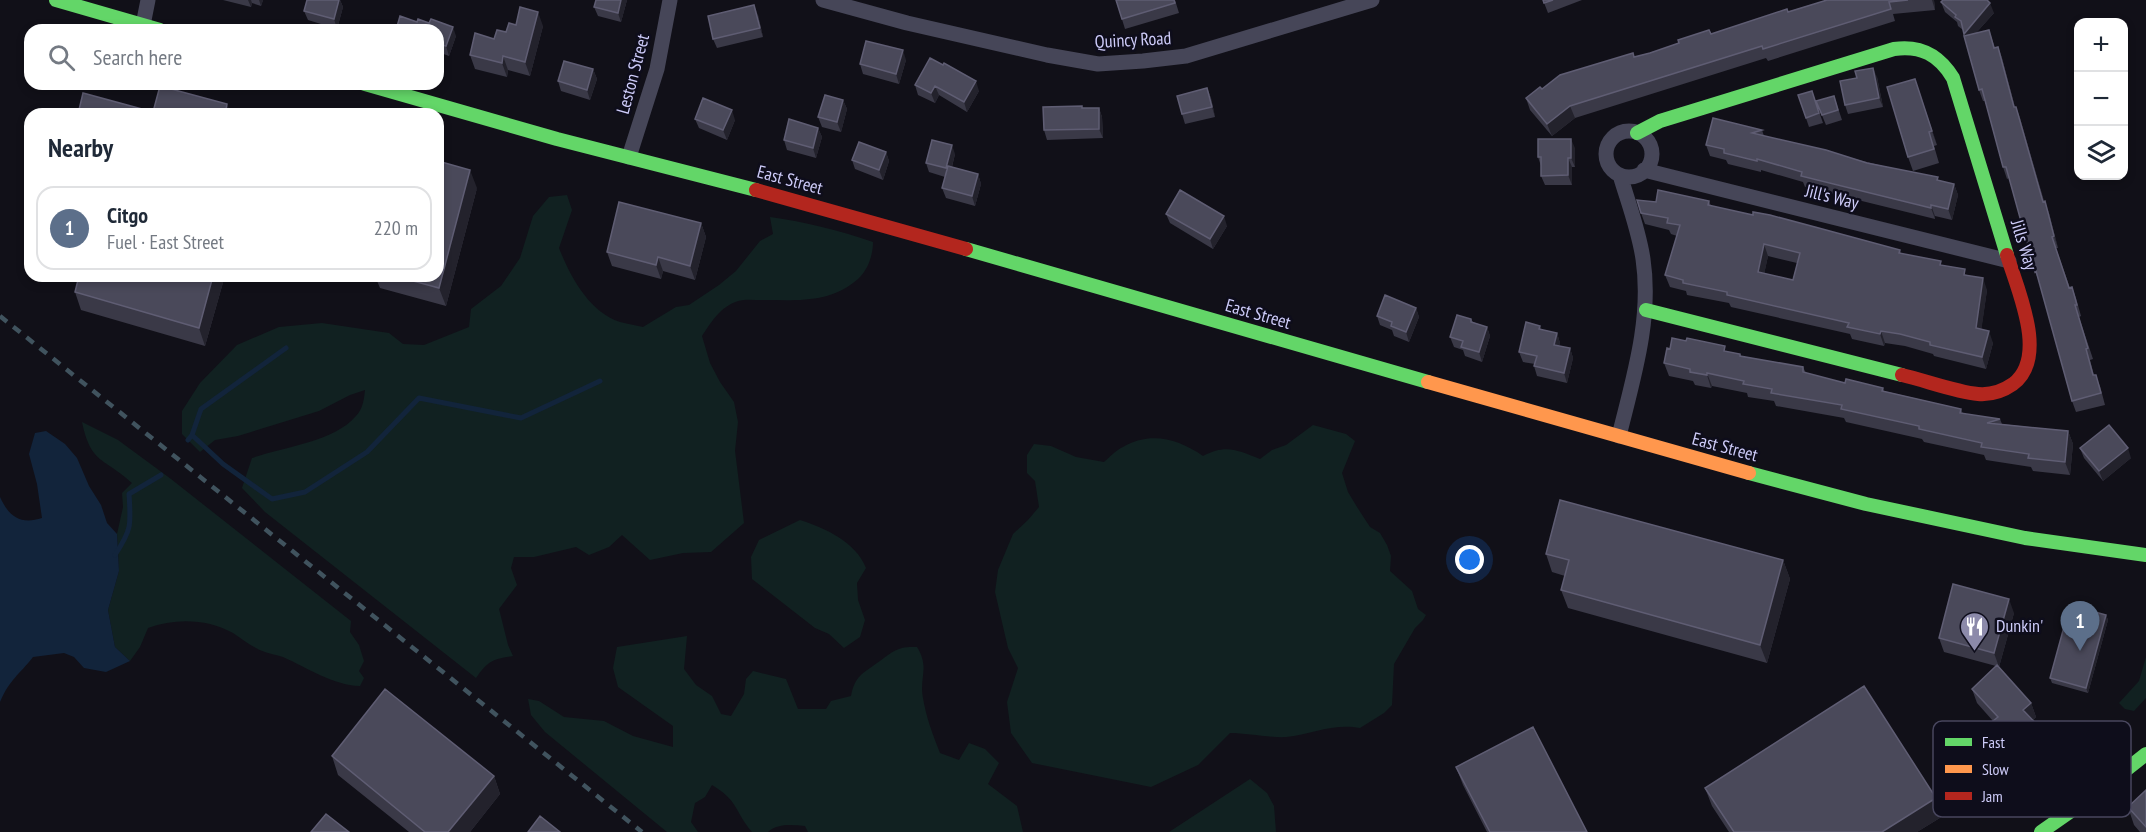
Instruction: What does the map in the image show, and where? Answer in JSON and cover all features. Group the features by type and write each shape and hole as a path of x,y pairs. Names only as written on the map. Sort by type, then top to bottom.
{"main road":[{"path":"56,0 140,24"},
{"name":"Jills Way","path":"1637,133 1660,121 1894,49 1911,47 1929,51 1942,62 1953,78 2028,322 2031,349 2021,375 2004,392 1978,394 1646,310"},
{"name":"East Street","path":"386,90 557,139 823,208 1619,436 1866,504 2025,538 2146,555"},
{"path":"2131,766 2146,754"},
{"path":"2041,832 2062,817"}],"street":[{"path":"143,24 148,0"},
{"name":"Leston Street","path":"629,156 657,69 670,0"},
{"name":"Quincy Road","path":"823,0 1047,55 1098,64 1143,62 1186,56 1372,0"},
{"name":"Jills Way","path":"1619,436 1637,365 1646,310 1643,259 1620,175 1614,171 1606,159 1611,139 1623,132 1637,133"},
{"path":"1620,175 1633,176 1649,164 1651,150 1644,137 1637,133"},
{"name":"Jill's Way","path":"1644,170 2009,261"}],"shaded area":[{"path":"567,195 572,210 559,248 575,281 590,302 609,317 643,327 676,307 689,305 736,271 760,241 773,234 770,217 822,227 873,242 872,252 862,275 836,293 800,300 738,301 721,311 702,336 710,363 734,402 738,422 735,451 744,523 711,552 683,553 650,560 622,535 609,547 589,555 576,547 534,557 514,557 511,568 517,585 499,609 513,656 491,662 476,678 265,512 242,488 252,458 307,443 335,432 358,413 363,404 365,390 319,411 238,436 215,440 200,452 182,434 182,411 200,383 237,345 279,327 322,323 389,333 403,344 424,345 469,327 471,309 501,286 520,258 533,216 549,197"},
{"path":"82,422 118,440 171,479 351,621 350,632 359,645 364,661 359,671 364,678 360,686 340,683 283,657 259,650 223,628 202,623 180,621 148,628 140,647 130,661 115,647 108,610 119,571 117,534 123,507 122,493 132,483 94,453"},
{"path":"1313,425 1346,434 1355,441 1342,473 1348,492 1370,527 1380,533 1387,545 1391,556 1390,571 1412,591 1418,609 1426,615 1415,628 1394,664 1392,705 1384,713 1360,728 1332,728 1286,737 1230,733 1198,765 1151,787 1032,763 1011,733 1007,702 1018,668 1008,648 995,592 998,570 1013,534 1039,507 1035,481 1027,473 1027,455 1034,444 1051,446 1076,457 1104,462 1115,452 1133,442 1154,438 1174,441 1203,456 1225,449 1260,459 1272,450 1286,445"},
{"path":"800,520 839,537 855,551 866,568 857,583 858,600 865,620 860,637 844,648 829,634 815,628 752,579 751,557 759,540"},
{"path":"687,636 684,669 696,685 712,696 721,714 731,716 744,694 746,679 753,671 786,679 798,709 826,709 831,701 851,696 860,676 891,653 899,649 917,647 924,667 922,691 924,705 940,753 959,760 969,743 985,749 999,763 988,784 1017,806 1023,832 808,832 805,826 790,825 776,827 768,832 752,832 732,801 712,785 705,797 695,803 691,822 698,832 667,832 545,732 531,715 528,699 539,701 564,717 604,721 633,736 673,747 673,726 618,687 613,668 617,647"},
{"path":"2146,657 2146,698 2134,711 2125,709 2119,703 2139,681"},
{"path":"1250,779 1267,793 1274,806 1276,832 1169,832"}],"water":[{"path":"46,431 65,444 77,458 89,486 101,505 107,523 117,534 119,571 108,610 115,647 130,661 106,672 84,668 74,657 64,653 33,657 11,682 0,702 0,497 7,510 16,518 35,520 42,518 37,484 29,454 35,433"}],"building":[{"path":"307,0 339,0 334,19 304,11"},
{"path":"596,0 621,0 618,13 594,7"},
{"path":"1116,0 1174,0 1175,3 1122,19"},
{"path":"1827,0 1908,0 1889,2 1891,9 1763,49 1762,46 1570,106 1547,124 1526,98 1560,75 1633,53 1634,57 1650,53 1679,43 1678,40 1709,30 1711,34 1787,9 1788,12"},
{"path":"1943,0 1987,0 1990,3 1964,34 1961,21 1941,2"},
{"path":"754,5 760,28 713,39 708,16"},
{"path":"520,7 538,12 525,62 503,56 502,63 470,55 475,33 494,39 497,30 506,32 509,23 516,25"},
{"path":"400,16 417,22 418,19 429,23 431,19 453,27 446,46 444,46 444,24 398,24"},
{"path":"1989,30 1994,48 1998,47 2043,202 2045,201 2054,236 2052,237 2069,288 2072,287 2093,375 2096,375 2101,393 2072,401 2006,167 2003,167 1982,89 1979,90 1964,36"},
{"path":"866,41 903,50 896,74 860,64"},
{"path":"930,58 976,81 964,102 935,86 931,93 915,85"},
{"path":"564,61 593,69 587,90 558,81"},
{"path":"1873,68 1879,98 1845,105 1840,81 1857,78 1855,71"},
{"path":"1915,79 1932,131 1929,132 1934,149 1908,157 1887,87"},
{"path":"1207,88 1212,107 1182,114 1177,96"},
{"path":"159,90 175,90 227,104 226,108 154,108"},
{"path":"1812,91 1819,113 1806,118 1798,95"},
{"path":"83,93 138,108 79,108"},
{"path":"825,95 843,100 837,122 818,117"},
{"path":"1834,96 1838,110 1822,115 1816,101"},
{"path":"703,98 732,110 723,130 695,119"},
{"path":"1082,106 1082,108 1099,108 1099,129 1044,130 1043,107"},
{"path":"1713,118 1762,130 1752,133 1826,150 1867,163 1938,177 1937,180 1954,184 1948,209 1931,205 1931,208 1801,176 1802,172 1757,159 1757,161 1724,153 1724,149 1706,145"},
{"path":"789,119 818,128 813,148 784,140"},
{"path":"1538,139 1571,139 1568,175 1541,176"},
{"path":"932,140 952,145 946,168 926,163"},
{"path":"859,142 886,152 879,170 852,160"},
{"path":"444,163 470,170 444,269"},
{"path":"948,166 978,174 972,196 942,188"},
{"path":"1180,190 1224,216 1210,239 1166,214"},
{"path":"1658,190 1709,201 1708,205 1753,215 1753,212 1770,215 1900,250 1899,253 1941,261 1940,265 1965,269 1964,275 1983,278 1976,328 1989,331 1982,357 1930,345 1930,342 1900,334 1881,331 1880,334 1847,327 1849,323 1727,295 1727,292 1683,283 1683,280 1665,275 1680,225 1667,223 1668,218 1641,213 1637,200 1656,202","holes":["1764,244 1800,253 1793,280 1758,272"]},
{"path":"619,202 701,223 690,266 658,257 656,265 607,252"},
{"path":"78,282 211,282 199,328 75,292"},
{"path":"417,282 441,282 439,288"},
{"path":"1385,295 1416,308 1406,332 1391,326 1392,322 1377,316"},
{"path":"1457,315 1487,327 1479,352 1461,347 1463,341 1450,337"},
{"path":"1526,322 1540,326 1539,329 1557,333 1554,345 1570,348 1564,373 1534,366 1537,356 1519,352"},
{"path":"1672,338 1686,341 1687,338 1725,346 1724,351 1740,354 1740,356 1803,367 1803,372 1845,383 1846,379 1883,388 1882,391 1961,409 1960,413 2000,419 1987,423 2068,431 2065,462 2028,458 2029,454 1981,447 1982,443 1841,409 1842,405 1771,393 1772,389 1743,384 1744,381 1707,373 1707,375 1690,372 1690,369 1664,363"},
{"path":"2109,425 2128,448 2099,471 2080,448"},
{"path":"1560,500 1783,560 1760,645 1561,590 1569,560 1546,554"},
{"path":"1953,584 2009,599 1994,653 1939,638"},
{"path":"2070,605 2106,615 2086,688 2050,678"},
{"path":"1997,665 2031,703 2023,710 2034,721 1993,721 1998,717 1972,689"},
{"path":"1864,686 1933,793 1933,800 1882,832 1734,832 1705,788"},
{"path":"385,689 494,776 448,832 425,832 332,756"},
{"path":"1533,727 1587,832 1490,832 1456,767"},
{"path":"2146,790 2146,827 2131,810 2131,804"},
{"path":"326,814 349,832 311,832"},
{"path":"540,816 560,832 528,832"}],"waterway":[{"path":"188,440 201,409 286,348"},
{"path":"192,435 223,464 272,499 305,492 367,452 419,398 521,418 600,381"},
{"path":"115,555 125,539 129,526 129,494 161,475"}],"railway":[{"path":"0,316 642,832"}],"traffic: fast":[{"path":"56,0 139,24"},
{"path":"1637,133 1660,121 1894,49 1921,50 1942,63 1953,78 2007,255"},
{"path":"386,90 557,139 756,190"},
{"path":"966,249 1428,382"},
{"path":"1646,310 1902,375"},
{"path":"1749,473 1866,504 2025,538 2146,555"},
{"path":"2131,766 2146,754"},
{"path":"2041,832 2062,817"}],"traffic: slow":[{"path":"1428,382 1749,473"}],"traffic: jam":[{"path":"756,190 966,249"},
{"path":"1902,375 1969,393 1996,392 2013,384 2023,372 2029,357 2030,340 2023,304 2007,255"}],"place":[{"name":"Citgo","path":"2080,651"},
{"name":"Dunkin'","path":"1975,652"}]}
